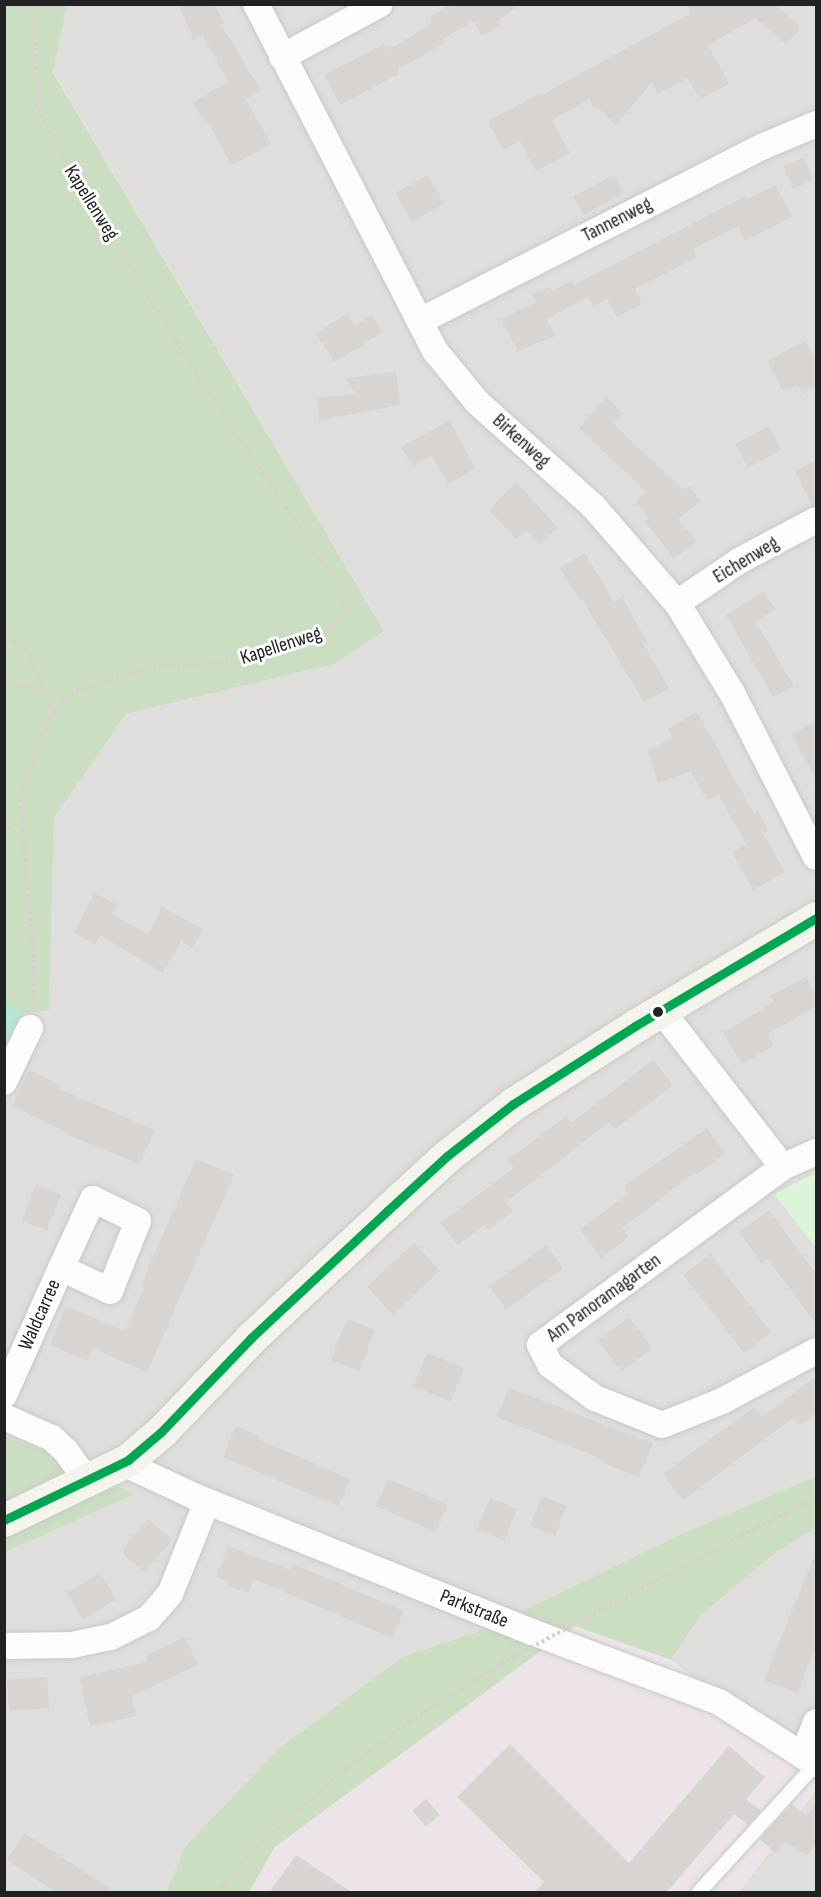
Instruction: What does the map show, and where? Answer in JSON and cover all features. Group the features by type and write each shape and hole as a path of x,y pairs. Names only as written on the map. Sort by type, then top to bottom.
{"street":[{"name":"Birkenweg","path":"256,4 436,352 477,402 594,507 677,603 732,693 816,857"},
{"path":"282,57 380,4"},
{"name":"Tannenweg","path":"420,321 754,152 816,124"},
{"name":"Eichenweg","path":"677,603 739,561 816,520"},
{"path":"4,1520 87,1482 128,1460 161,1432 251,1338 447,1156 513,1104 661,1010 816,918"},
{"path":"661,1010 783,1167"},
{"path":"4,1082 30,1028"},
{"name":"Am Panoramagarten","path":"816,1152 783,1167 540,1345 550,1365 596,1398 662,1425 722,1401 816,1351"},
{"name":"Waldcarree","path":"4,1395 61,1269"},
{"path":"4,1417 52,1438 66,1451 87,1482"},
{"name":"Parkstraße","path":"128,1460 136,1469 207,1502 532,1632 719,1702 812,1762"},
{"path":"4,1646 72,1645 111,1637 149,1618 170,1594 207,1502"},
{"path":"812,1762 816,1722"}],"lane":[{"path":"699,1893 812,1762"}],"path":[{"name":"Kapellenweg","path":"30,1028 35,975 20,798 54,710 76,691 147,668 249,661 329,631 345,609 338,584 187,359 61,154 37,105 35,4"},
{"path":"4,632 25,649 54,710"},
{"path":"4,683 43,690"},
{"path":"4,831 21,823"},
{"path":"218,1893 263,1841 335,1778 410,1721 515,1656 816,1497"}],"shaded area":[{"path":"67,5 816,5 816,1476 679,1535 488,1628 404,1656 185,1847 166,1892 5,1892 4,1552 135,1494 30,1445 5,1437 5,1055 24,1013 49,1009 54,818 126,714 334,664 384,631 53,71"},
{"path":"816,1528 816,1774 671,1660 700,1616 779,1550"},
{"path":"575,1626 671,1660 816,1774 816,1790 739,1892 249,1892 275,1847"},
{"path":"816,1790 816,1892 739,1892"}],"green space":[{"path":"4,5 67,5 53,72 384,631 334,664 126,714 54,818 49,1010 24,1013 4,1001"},
{"path":"5,1001 24,1013 5,1055"},
{"path":"816,1173 816,1248 774,1194"},
{"path":"5,1437 30,1445 135,1494 5,1552"},
{"path":"816,1476 816,1528 779,1550 700,1616 671,1660 575,1626 275,1847 249,1892 166,1892 185,1847 280,1748 404,1656 488,1628 679,1535"}],"building":[{"path":"178,4 214,4 224,23 221,24 261,91 246,99 271,144 232,165 207,121 204,122 193,102 228,82 203,35 194,40"},
{"path":"452,4 520,4 498,21 500,25 482,36 473,21 443,39 445,43 398,69 398,74 340,105 324,75 384,44 388,50 433,23 430,17"},
{"path":"686,4 781,4 778,6 801,28 786,44 756,18 708,45 729,84 700,99 688,78 658,94 652,82 616,125 596,106 593,107 590,99 552,120 570,153 536,171 520,141 503,150 488,121 539,94 540,96 691,13"},
{"path":"804,158 813,180 793,188 784,166"},
{"path":"428,175 444,204 412,222 396,193"},
{"path":"614,175 624,194 583,215 573,197"},
{"path":"775,185 792,217 745,241 738,226 693,249 697,257 635,289 642,304 617,317 607,299 594,306 589,297 546,319 555,336 518,351 501,319 536,302 532,294 550,287 552,291 571,281 574,285 746,196 748,199"},
{"path":"347,313 355,326 372,315 383,332 335,362 316,334"},
{"path":"805,341 816,363 816,386 803,394 798,385 783,391 767,361"},
{"path":"396,372 400,405 319,420 317,398 356,394 345,378"},
{"path":"606,397 623,413 613,423 683,490 689,486 701,501 678,519 696,541 674,559 645,521 649,518 635,501 646,492 579,428"},
{"path":"449,421 476,468 448,484 432,455 412,466 401,447"},
{"path":"769,426 782,450 748,468 735,444"},
{"path":"816,460 816,505 812,506 795,472"},
{"path":"516,482 558,528 540,544 526,530 516,539 489,510"},
{"path":"585,553 614,602 622,597 647,642 643,644 669,688 644,702 582,599 580,600 560,568"},
{"path":"764,591 775,609 756,622 794,686 773,697 726,615"},
{"path":"697,712 754,814 758,811 769,831 763,834 785,872 753,890 732,852 746,844 718,794 707,800 691,771 658,783 647,751 673,738 668,729"},
{"path":"816,721 816,780 792,734"},
{"path":"95,893 118,905 113,915 148,934 162,907 203,929 192,948 181,941 163,973 100,935 95,944 74,933"},
{"path":"806,977 816,996 816,1007 767,1034 773,1046 742,1064 723,1033 774,1002 770,996"},
{"path":"653,1060 673,1085 615,1129 609,1122 506,1202 513,1211 488,1230 484,1225 458,1245 441,1223 514,1168 508,1160 566,1116 571,1123"},
{"path":"29,1070 61,1085 59,1089 155,1130 140,1164 68,1135 69,1133 12,1106"},
{"path":"707,1128 725,1154 696,1175 694,1173 622,1228 629,1237 601,1258 580,1229 628,1194 623,1187"},
{"path":"196,1159 234,1175 147,1372 92,1348 87,1361 50,1345 66,1306 125,1331 145,1286 141,1285"},
{"path":"36,1185 61,1195 47,1230 22,1220"},
{"path":"769,1210 816,1274 816,1324 768,1259 762,1264 739,1232"},
{"path":"414,1243 440,1271 393,1314 367,1287"},
{"path":"546,1245 563,1268 506,1310 489,1286"},
{"path":"710,1254 771,1332 744,1353 683,1275"},
{"path":"629,1317 652,1348 621,1372 598,1340"},
{"path":"347,1319 375,1330 359,1371 331,1360"},
{"path":"427,1353 464,1368 451,1401 414,1386"},
{"path":"816,1376 816,1413 800,1425 794,1417 683,1500 663,1474 754,1407 762,1417"},
{"path":"509,1388 653,1443 639,1478 604,1463 605,1460 497,1417"},
{"path":"236,1426 259,1436 258,1439 350,1479 338,1506 223,1457"},
{"path":"388,1479 448,1504 436,1532 376,1507"},
{"path":"542,1496 567,1506 555,1536 530,1526"},
{"path":"490,1498 517,1509 504,1540 477,1530"},
{"path":"148,1519 172,1540 144,1572 124,1555 124,1547"},
{"path":"228,1546 290,1570 293,1564 404,1611 392,1638 254,1579 248,1593 228,1586 230,1582 216,1577"},
{"path":"816,1552 816,1644 797,1693 764,1680"},
{"path":"100,1573 116,1600 83,1620 67,1593"},
{"path":"185,1637 198,1665 132,1696 136,1716 90,1726 80,1677 148,1662 146,1656"},
{"path":"47,1677 49,1708 9,1711 7,1680"},
{"path":"510,1744 629,1863 729,1746 765,1777 746,1799 761,1811 748,1825 734,1814 666,1893 534,1893 544,1882 457,1797"},
{"path":"426,1799 440,1815 426,1827 412,1811"},
{"path":"792,1804 806,1817 816,1804 816,1843 807,1855 785,1842 775,1853 760,1839"},
{"path":"24,1833 117,1893 57,1893 7,1860"},
{"path":"296,1855 353,1893 269,1893"}],"transit line":[{"path":"4,1520 128,1460 161,1432 251,1338 387,1211 447,1156 513,1104 635,1026 816,918"}]}
